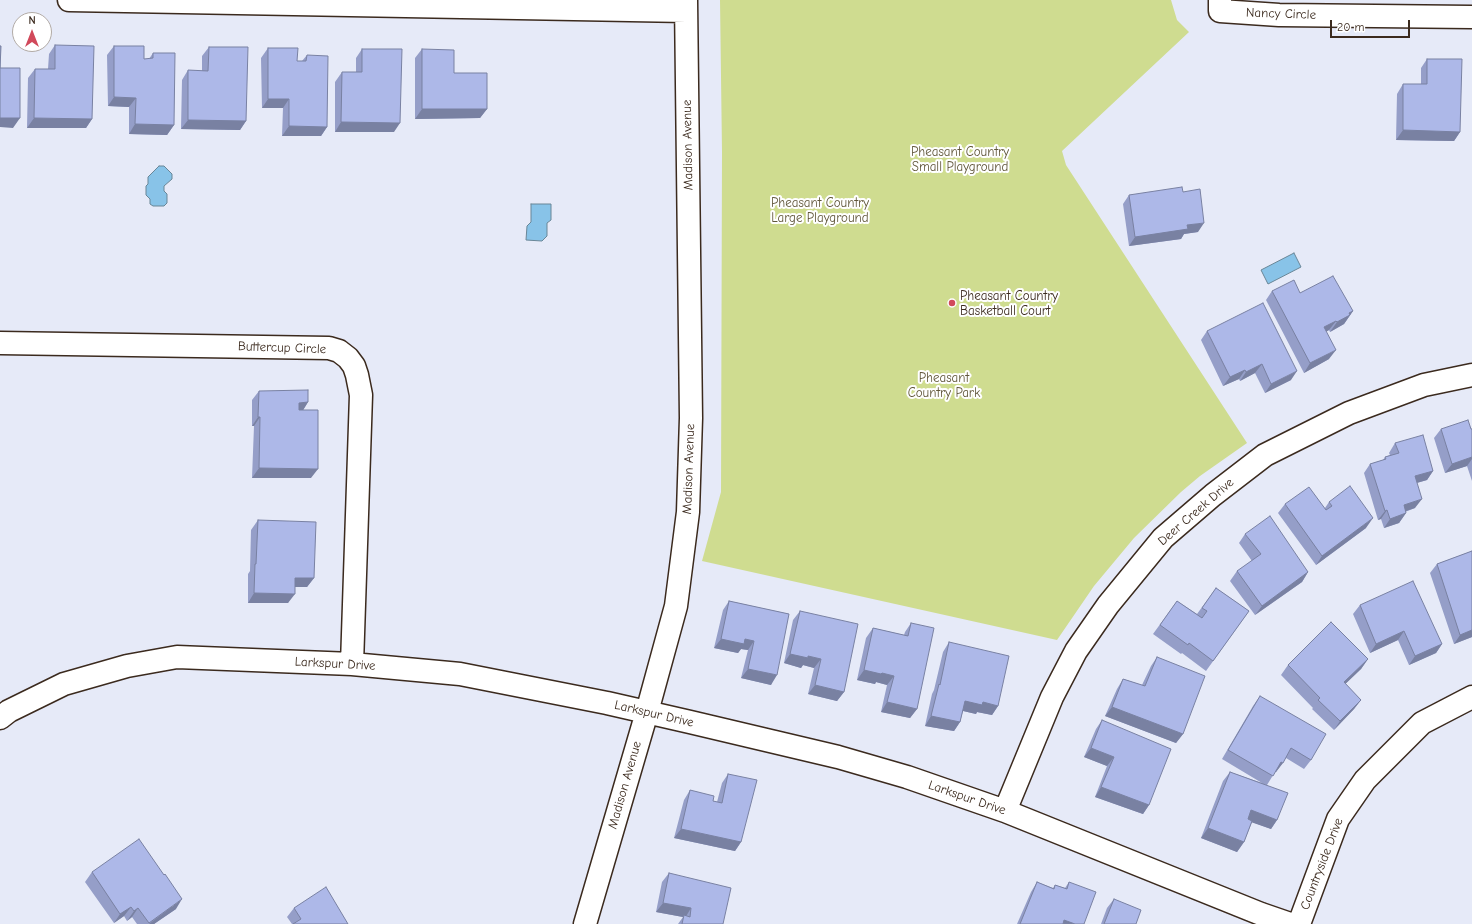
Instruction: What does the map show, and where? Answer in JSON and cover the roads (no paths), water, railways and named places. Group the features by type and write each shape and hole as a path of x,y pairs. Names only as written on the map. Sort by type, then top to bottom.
{"street":[{"path":"69,0 686,5"},
{"name":"Nancy Circle","path":"1220,0 1220,11 1271,15 1472,17"},
{"name":"Madison Avenue","path":"585,924 647,712 676,606 688,512 691,418 686,5"},
{"name":"Buttercup Circle","path":"0,343 329,348 339,351 348,358 354,366 357,375 360,395 352,664"},
{"name":"Deer Creek Drive","path":"1004,811 1052,697 1076,651 1108,605 1163,538 1213,495 1265,455 1349,412 1424,385 1472,375"},
{"name":"Larkspur Drive","path":"0,718 9,711 64,684 127,666 177,657 352,664 460,674 647,712 838,757 907,777 1004,811 1261,914 1290,924"},
{"name":"Countryside Drive","path":"1299,924 1338,819 1365,780 1422,722 1472,697"}],"water":[{"path":"159,166 164,166 172,174 172,179 164,186 164,191 167,194 167,203 164,206 153,206 150,204 150,199 146,195 146,186 148,184 148,177"},
{"path":"531,204 551,204 551,220 547,223 547,236 542,241 526,240 527,226 531,222"},
{"path":"1294,253 1301,267 1268,284 1261,270"}],"place":[{"name":"Pheasant Country Basketball Court","path":"952,303"}],"park label":[{"name":"Pheasant Country Small Playground","path":"960,160"},
{"name":"Pheasant Country Large Playground","path":"820,210"},
{"name":"Pheasant Country Park","path":"944,386"}]}
